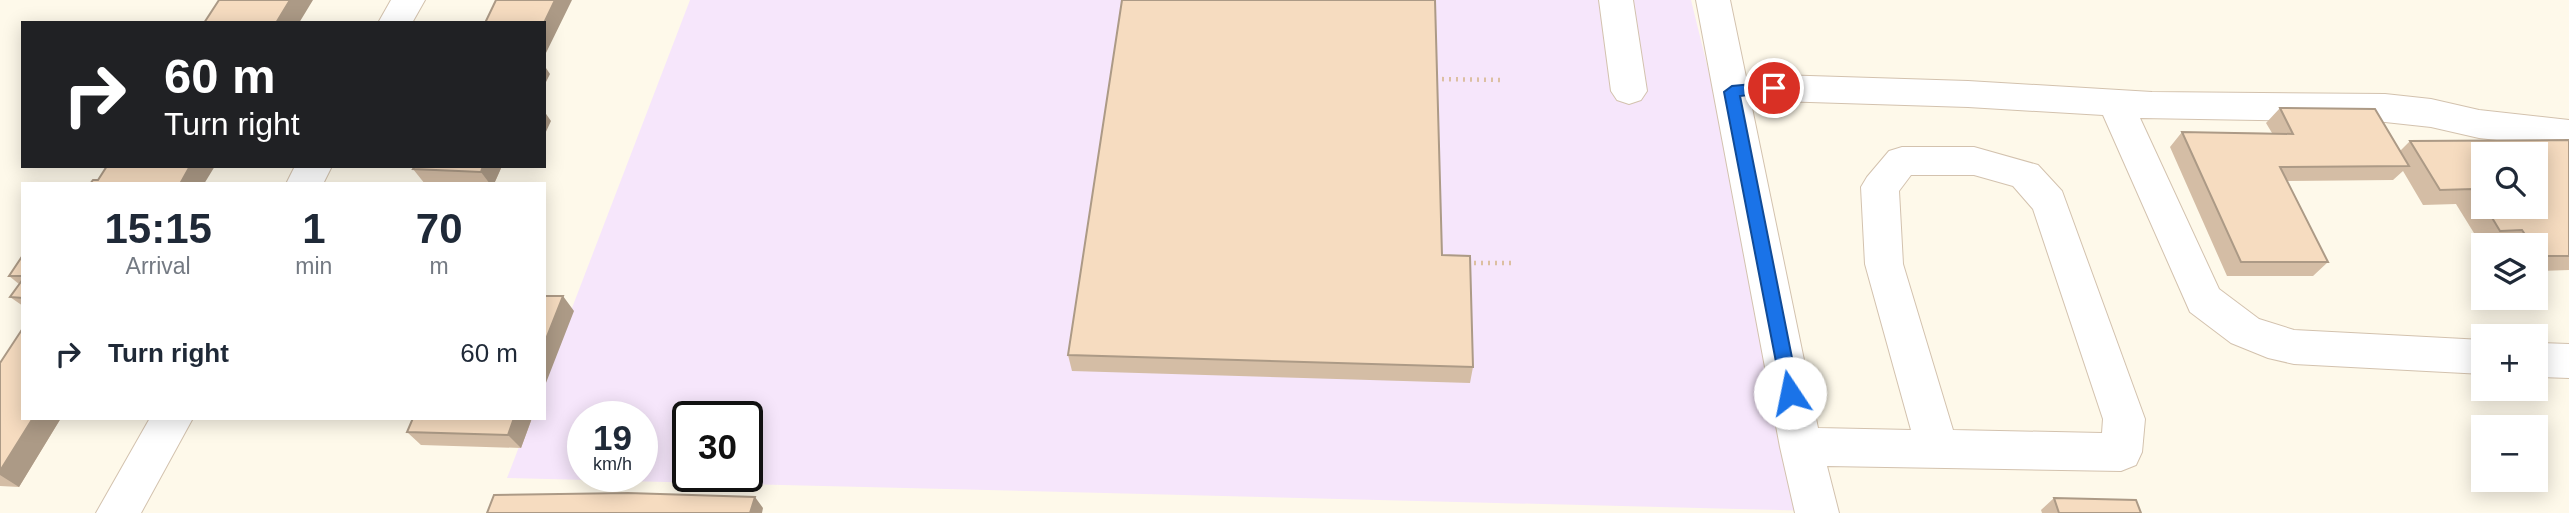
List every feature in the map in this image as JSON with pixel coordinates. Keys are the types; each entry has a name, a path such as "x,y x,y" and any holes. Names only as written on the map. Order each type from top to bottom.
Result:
{"street":[{"path":"396,21 408,0"},
{"path":"1616,0 1629,91"},
{"path":"1713,0 1801,447 1817,513"},
{"path":"1732,92 1774,88 1968,94 2115,103 2385,108 2431,113 2479,124 2569,134"},
{"path":"2115,103 2204,300 2222,318 2243,332 2266,342 2294,347 2471,356"},
{"path":"1801,447 2121,452 2124,419 2049,202 2025,174 1974,161 1902,161 1880,187 1884,264 1937,448"},
{"path":"2548,360 2569,361"},
{"path":"118,513 171,420"}],"path":[{"path":"1435,79 1503,80"},
{"path":"1465,263 1515,264"}],"shaded area":[{"path":"690,0 1691,0 1817,511 763,484 763,401 672,401 672,482 658,482 658,401 567,401 567,480 507,478 529,420 546,420 546,376"}],"building":[{"path":"219,0 290,0 277,21 205,21"},
{"path":"496,0 555,0 545,21 486,21"},
{"path":"1122,0 1435,0 1442,255 1470,256 1473,367 1068,355"},
{"path":"2280,108 2375,109 2409,166 2280,167 2328,262 2241,262 2182,132 2293,134"},
{"path":"2569,140 2569,256 2548,256 2548,233 2500,231 2493,219 2548,219 2548,142 2471,142 2471,189 2440,190 2410,141"},
{"path":"106,168 189,168 181,182 92,182 98,180"},
{"path":"414,168 482,168 481,172"},
{"path":"21,258 21,276 9,276"},
{"path":"21,282 21,298 10,297"},
{"path":"546,296 563,296 546,339"},
{"path":"21,331 21,420 32,420 0,471 0,363"},
{"path":"412,420 513,420 508,435 407,432"},
{"path":"628,493 755,497 750,513 487,513 494,495"},
{"path":"2054,498 2136,500 2141,513 2059,513"}],"route":[{"path":"1774,88 1732,92 1790,393"}]}
